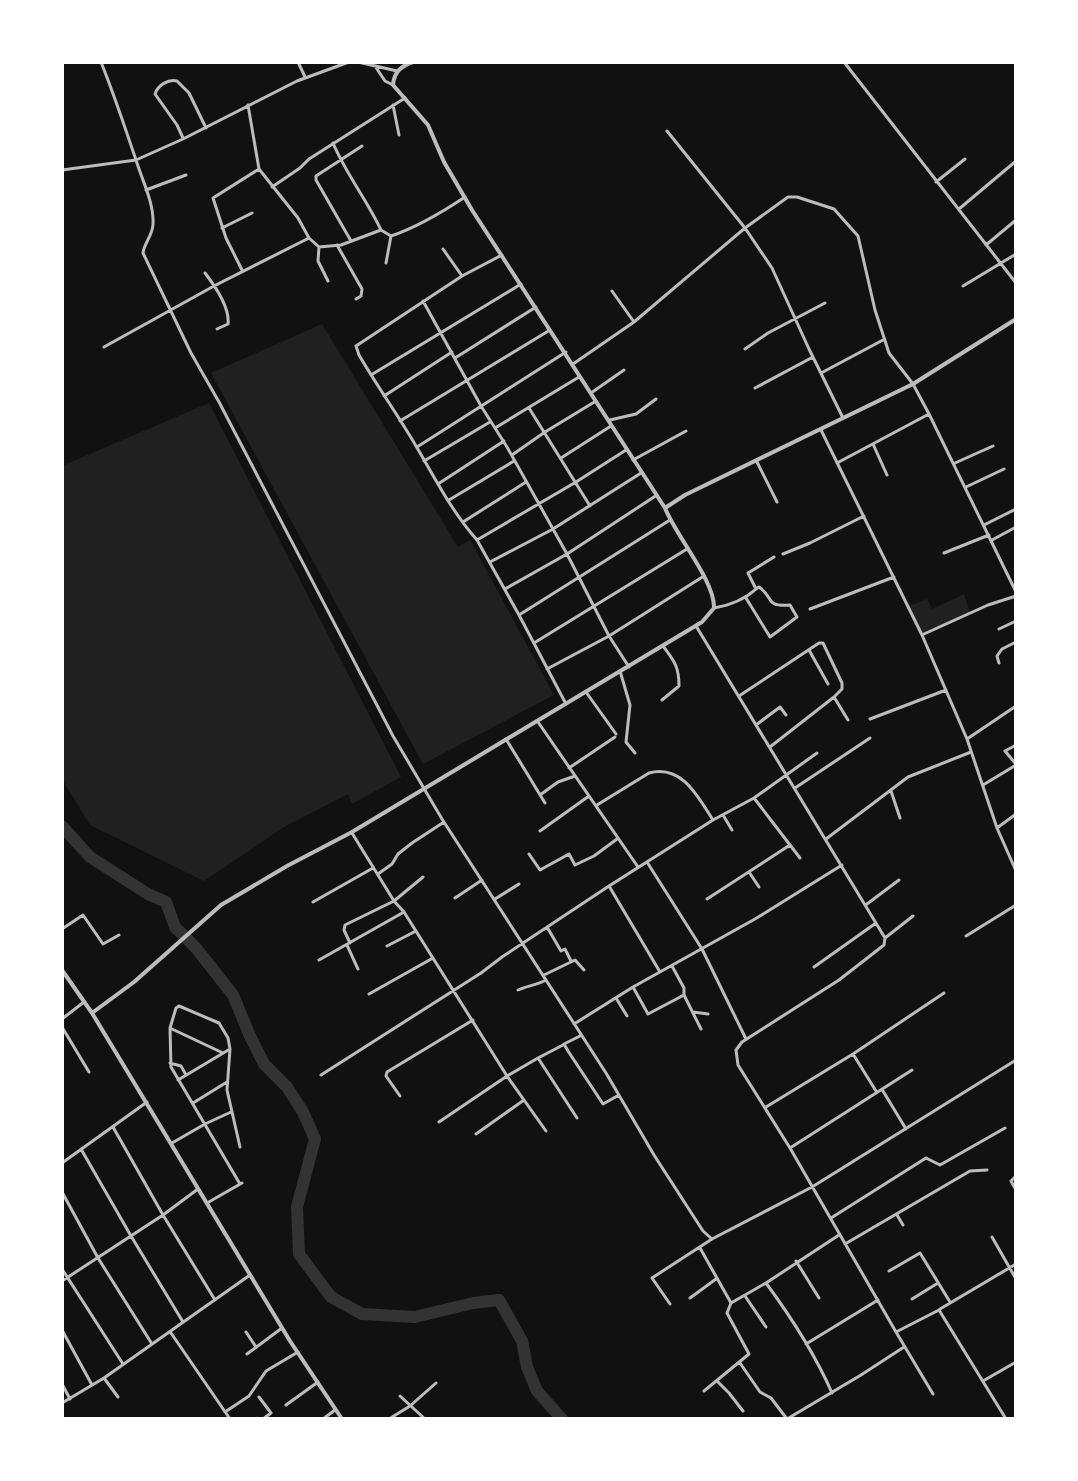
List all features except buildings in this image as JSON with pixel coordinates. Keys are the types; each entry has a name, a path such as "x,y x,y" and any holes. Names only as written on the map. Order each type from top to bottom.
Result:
{"street":[{"path":"101,62 146,190 153,225 142,251 191,353 423,789 703,1231 712,1239"},
{"path":"298,62 305,78"},
{"path":"65,170 136,160 305,78 349,62"},
{"path":"358,62 397,71"},
{"path":"393,85 397,71 413,62"},
{"path":"844,62 1016,283"},
{"path":"92,1013 134,982 221,905 352,832 629,667 696,626 714,608 704,576 665,508 465,197 444,162 428,125 393,85 385,81 375,66"},
{"path":"183,139 155,94 167,81 177,81 189,93 206,128"},
{"path":"272,187 333,143 405,98"},
{"path":"248,105 259,169 298,218 309,238 319,247 337,245 381,230"},
{"path":"393,105 399,135"},
{"path":"667,131 745,228 772,268 843,418"},
{"path":"333,143 381,230 391,236"},
{"path":"351,241 316,180 318,173 362,146"},
{"path":"936,182 965,159"},
{"path":"959,209 1016,161"},
{"path":"242,271 222,228 213,198 259,169"},
{"path":"146,190 186,175"},
{"path":"391,236 429,221 465,197"},
{"path":"573,364 634,322 745,228 788,197 834,209 861,244 883,340 896,364 913,384 955,463 1016,594 922,635"},
{"path":"222,228 252,213"},
{"path":"986,245 1016,220"},
{"path":"386,263 391,236"},
{"path":"104,347 309,238"},
{"path":"337,245 362,289 361,296 356,299"},
{"path":"319,247 318,261 328,281"},
{"path":"443,249 462,276"},
{"path":"502,254 462,276 356,346 438,484 477,540 566,704"},
{"path":"963,286 1016,254"},
{"path":"205,273 229,321 217,329"},
{"path":"371,375 521,284"},
{"path":"612,291 634,322"},
{"path":"423,301 629,667"},
{"path":"745,349 768,333 825,303"},
{"path":"455,358 536,307"},
{"path":"665,508 685,495 913,384 1016,319"},
{"path":"400,421 550,330"},
{"path":"821,373 883,340"},
{"path":"384,396 452,352"},
{"path":"417,447 566,352"},
{"path":"755,388 813,357"},
{"path":"591,393 624,370"},
{"path":"495,428 579,377"},
{"path":"561,458 609,424 636,414 656,399"},
{"path":"512,455 596,401"},
{"path":"529,408 590,506"},
{"path":"837,463 929,414"},
{"path":"424,461 491,421"},
{"path":"821,430 922,635 967,739 997,828 1016,871"},
{"path":"633,460 686,431"},
{"path":"438,484 504,441"},
{"path":"873,444 887,475"},
{"path":"955,463 993,446"},
{"path":"477,540 626,450"},
{"path":"448,500 514,461"},
{"path":"757,462 777,502"},
{"path":"966,487 1004,469"},
{"path":"489,562 553,529 641,473"},
{"path":"463,522 526,482"},
{"path":"505,589 567,554 657,495"},
{"path":"984,525 1016,509"},
{"path":"783,554 864,516"},
{"path":"519,615 670,520"},
{"path":"992,540 1016,527"},
{"path":"944,553 989,535"},
{"path":"534,643 687,549"},
{"path":"756,589 748,572 774,557"},
{"path":"547,669 609,636 704,576"},
{"path":"810,609 894,577"},
{"path":"714,608 746,598 759,587 774,605 790,605 797,617 770,637 746,598"},
{"path":"999,629 1016,621"},
{"path":"696,626 885,938 884,945 839,980 742,1042 736,1050 738,1065 766,1107 933,1394"},
{"path":"999,663 998,652 1016,642"},
{"path":"739,696 823,643 843,686 834,697 770,747"},
{"path":"662,700 679,686 679,671 663,646"},
{"path":"809,650 828,684"},
{"path":"620,671 630,705 626,742 635,753"},
{"path":"870,719 946,690"},
{"path":"569,768 616,736 586,692"},
{"path":"834,697 848,720"},
{"path":"967,739 1016,706"},
{"path":"756,725 780,707 786,715"},
{"path":"537,721 638,867"},
{"path":"795,788 870,738"},
{"path":"506,739 545,803"},
{"path":"983,785 1016,764 1005,751 1016,745"},
{"path":"826,839 916,773 971,752"},
{"path":"321,1075 481,973 638,867 754,798 817,753"},
{"path":"595,805 649,773 658,771 681,778 690,785 713,820"},
{"path":"540,795 558,782 575,776"},
{"path":"891,791 900,818"},
{"path":"540,831 589,796"},
{"path":"754,798 800,858"},
{"path":"997,828 1016,814"},
{"path":"723,815 732,830"},
{"path":"378,874 392,864 398,854 444,822"},
{"path":"352,832 507,1076 546,1131"},
{"path":"529,854 540,870 569,854 575,865 594,856 618,838"},
{"path":"707,899 790,845"},
{"path":"647,862 702,949 746,1039"},
{"path":"574,1024 842,865"},
{"path":"313,902 373,868"},
{"path":"749,872 759,887"},
{"path":"358,969 348,944 345,925 394,901 423,877"},
{"path":"455,898 482,880"},
{"path":"866,904 899,880"},
{"path":"495,899 519,884"},
{"path":"609,886 660,972"},
{"path":"966,936 1016,905"},
{"path":"319,960 404,912"},
{"path":"62,929 83,915 103,944 119,935"},
{"path":"885,938 913,916"},
{"path":"814,967 877,922"},
{"path":"547,927 561,951 565,949 571,961"},
{"path":"387,946 416,931"},
{"path":"369,994 433,958"},
{"path":"543,975 575,960 584,970"},
{"path":"672,966 701,1029"},
{"path":"62,970 147,1102 282,1328 342,1419"},
{"path":"518,990 546,980"},
{"path":"633,987 648,1014 684,995"},
{"path":"766,1107 944,993"},
{"path":"616,998 627,1016"},
{"path":"62,1019 84,1002"},
{"path":"207,1203 241,1184 170,1063 170,1028 179,1006 221,1025 228,1038 227,1090 240,1147"},
{"path":"693,1012 708,1014"},
{"path":"400,1096 386,1076 387,1072 473,1020"},
{"path":"62,1027 89,1072"},
{"path":"170,1028 223,1053"},
{"path":"439,1122 507,1076 581,1035"},
{"path":"564,1044 603,1104 619,1095"},
{"path":"178,1080 230,1049"},
{"path":"853,1054 906,1129"},
{"path":"538,1058 577,1118"},
{"path":"670,1304 652,1278 712,1239 812,1187 1016,1060"},
{"path":"170,1063 181,1066 186,1075"},
{"path":"790,1148 912,1070"},
{"path":"192,1103 227,1082"},
{"path":"476,1134 524,1100"},
{"path":"62,1163 147,1102"},
{"path":"172,1143 231,1112"},
{"path":"113,1127 215,1300"},
{"path":"831,1218 926,1158 940,1165 1005,1128"},
{"path":"81,1149 183,1322"},
{"path":"845,1244 970,1171 987,1170"},
{"path":"1016,1176 1011,1181 1016,1190"},
{"path":"62,1281 198,1189"},
{"path":"62,1192 98,1258 152,1344"},
{"path":"896,1213 903,1225"},
{"path":"704,1391 749,1354 727,1313 731,1303 839,1234"},
{"path":"992,1237 1016,1279"},
{"path":"700,1248 731,1303"},
{"path":"889,1271 919,1252 950,1302"},
{"path":"796,1261 819,1298"},
{"path":"896,1332 1016,1264"},
{"path":"62,1269 123,1364"},
{"path":"62,1403 104,1378 250,1275"},
{"path":"690,1298 716,1279"},
{"path":"766,1283 783,1305 832,1393"},
{"path":"912,1299 938,1283"},
{"path":"745,1296 766,1327"},
{"path":"806,1344 878,1300"},
{"path":"939,1310 1006,1419"},
{"path":"247,1354 282,1328"},
{"path":"62,1330 92,1385"},
{"path":"170,1332 230,1419"},
{"path":"246,1332 256,1347"},
{"path":"740,1363 760,1392 771,1398 787,1419 904,1347"},
{"path":"225,1412 249,1396 266,1371 298,1352"},
{"path":"983,1381 1016,1362"},
{"path":"104,1378 118,1397"},
{"path":"717,1381 743,1411"},
{"path":"286,1405 318,1382"},
{"path":"389,1419 410,1406 436,1383"},
{"path":"62,1384 70,1399"},
{"path":"400,1396 425,1419"},
{"path":"259,1397 271,1413 263,1419"},
{"path":"323,1419 335,1410"}],"shaded area":[{"path":"322,324 458,547 470,540 554,695 423,764 211,373"},
{"path":"209,403 401,777 352,804 348,794 284,827 204,881 90,825 62,779 62,467"},
{"path":"964,594 970,613 922,635 909,606 927,599 932,609"}],"waterway":[{"path":"62,826 90,857 166,902 175,927 233,995 264,1064 287,1087 303,1112 315,1139 297,1207 299,1254 331,1297 362,1314 415,1317 499,1300 522,1341 527,1367 537,1391 562,1419"}]}
